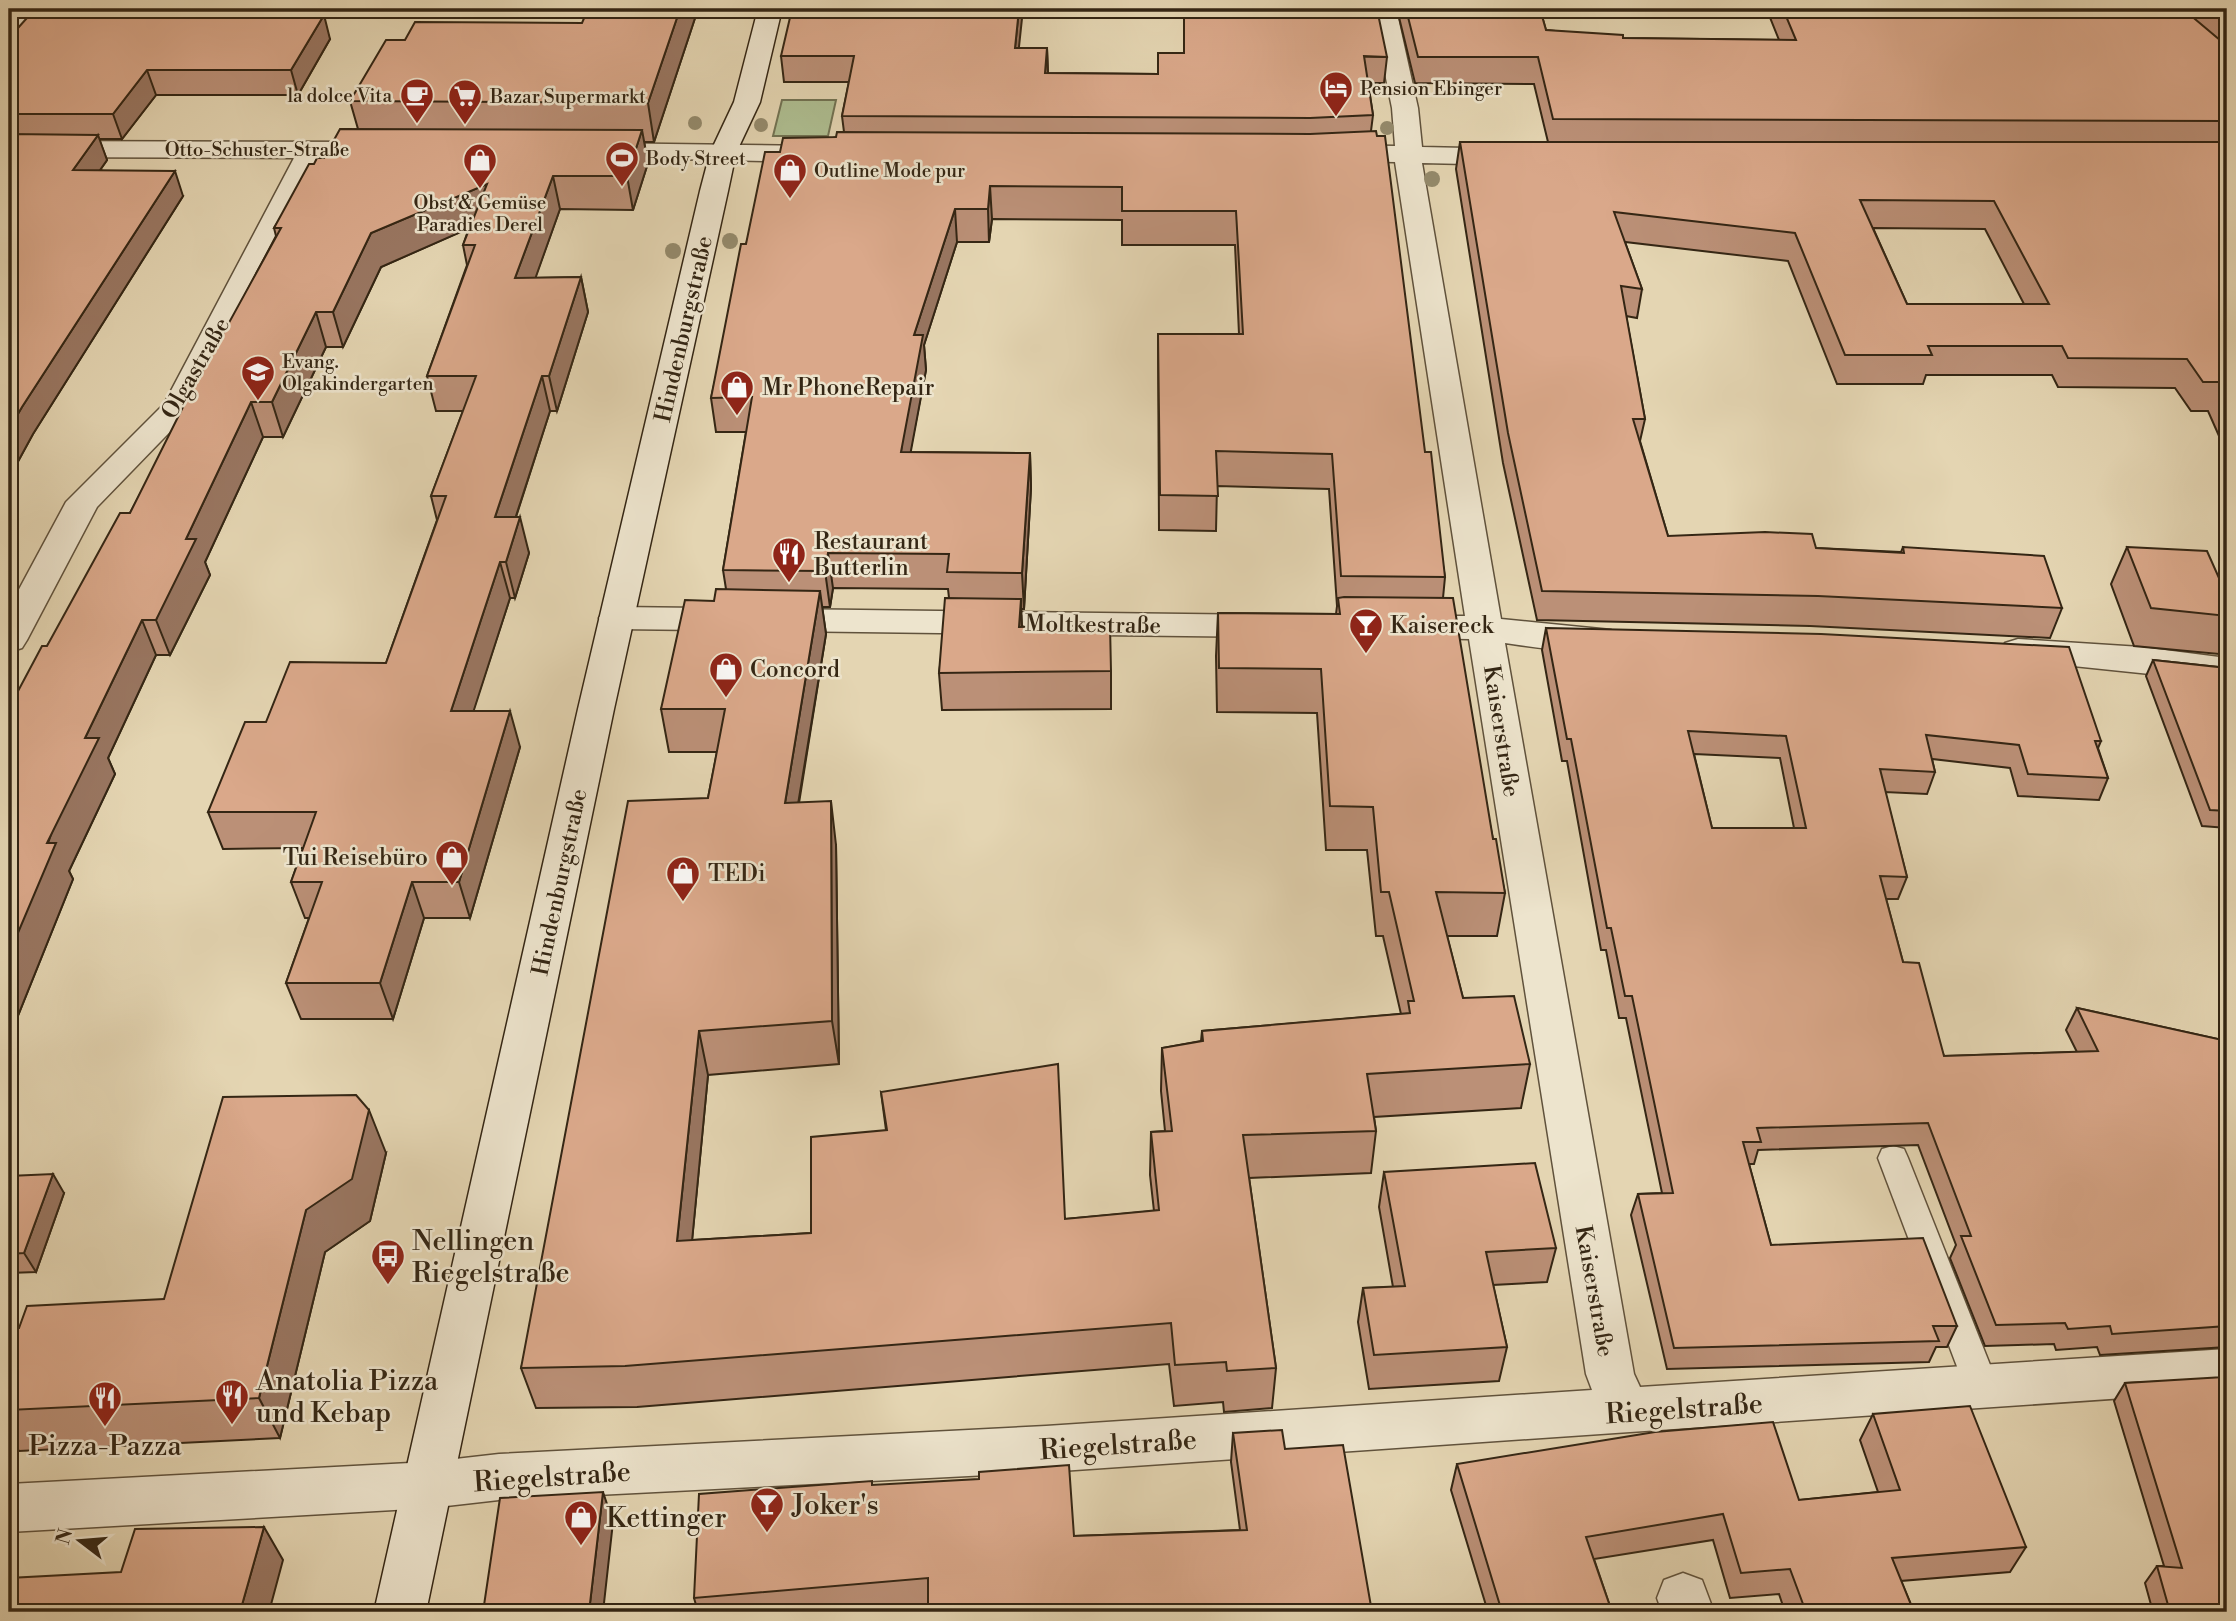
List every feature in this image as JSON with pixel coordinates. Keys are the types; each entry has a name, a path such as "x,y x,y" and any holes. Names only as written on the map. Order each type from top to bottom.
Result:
{"street":[{"path":"9,34 29,9"},
{"name":"Hindenburgstraße","path":"400,1612 617,618 723,153 725,100 749,9"},
{"name":"Hindenburgstraße","path":"723,153 747,102 770,9"},
{"name":"Kaiserstraße","path":"1384,9 1408,127 1411,148 1407,155 1605,1347 1610,1374 1625,1411"},
{"name":"Otto-Schuster-Straße","path":"9,149 406,150"},
{"name":"Olgastraße","path":"9,640 83,502 177,408 312,149"},
{"path":"567,151 842,154"},
{"path":"1308,156 1341,152 1534,157"},
{"name":"Moltkestraße","path":"617,618 1303,626"},
{"path":"1373,627 1484,628 1543,637 1624,638"},
{"path":"1985,649 2141,659 2227,670"},
{"name":"Riegelstraße","path":"9,1508 429,1485 499,1477 1046,1449 2227,1370"}],"lane":[{"path":"1893,1158 1981,1385"}],"green space":[{"path":"782,100 836,100 828,136 773,136"}],"building":[{"path":"35,9 294,9 290,15 324,15 291,70 147,70 113,114 9,114 9,38"},
{"path":"588,9 680,9 648,103 350,101 386,40 405,40 415,22 582,23"},
{"path":"792,9 1019,9 1015,48 1047,48 1045,73 1158,74 1158,53 1184,53 1184,9 1377,9 1387,57 1364,56 1373,115 1310,118 842,116 854,56 781,56"},
{"path":"1406,9 1540,9 1546,30 1623,35 1623,38 1796,40 1783,9 2183,9 2227,46 2227,121 1553,119 1538,57 1418,57"},
{"path":"340,129 642,130 627,176 553,176 515,278 581,277 549,376 542,376 495,517 520,517 506,562 500,562 451,711 510,711 459,882 412,882 380,983 286,983 322,882 291,882 316,812 208,812 245,722 266,722 290,662 386,663 446,496 431,496 476,376 427,376 475,245 463,245 487,184 371,233 333,312 316,312 272,402 251,402 186,539 196,539 156,620 142,620 85,738 99,738 47,843 56,843 9,954 9,708 42,646 47,646 120,513 130,513 186,401 281,228 274,228 309,164 314,164 317,158 324,158"},
{"path":"1376,131 1377,136 1385,136 1425,452 1431,452 1445,577 1341,576 1332,454 1216,451 1218,496 1160,495 1158,334 1243,334 1236,211 1122,211 1122,187 990,186 988,209 955,209 914,335 923,335 901,452 1030,453 1022,573 947,572 949,554 828,553 825,571 723,570 752,397 711,398 741,244 746,244 765,152 780,152 783,138 836,137 837,132 1310,134"},
{"path":"9,134 98,135 73,170 175,171 9,429 9,314 13,308 9,308"},
{"path":"1460,142 2227,142 2227,397 2221,382 2203,382 2187,359 2068,358 2062,346 1928,346 1932,355 1845,355 1795,233 1614,212 1642,289 1621,286 1645,419 1633,419 1668,536 1765,532 1812,534 1816,548 1904,553 1903,547 2044,556 2062,608 1818,596 1542,591 1508,433","holes":["1860,200 1994,201 2049,304 1907,304"]},
{"path":"2127,547 2207,551 2227,596 2227,616 2151,608"},
{"path":"716,589 820,591 785,803 831,801 832,1021 699,1031 677,1241 811,1233 811,1137 887,1130 881,1092 1058,1064 1065,1219 1159,1210 1151,1132 1172,1131 1162,1048 1203,1041 1202,1031 1410,1013 1408,1001 1414,1001 1389,892 1381,892 1373,807 1330,806 1321,669 1219,668 1218,613 1340,614 1338,598 1344,597 1453,598 1493,839 1496,839 1505,893 1436,892 1463,998 1514,996 1530,1064 1367,1074 1376,1131 1243,1135 1276,1368 1227,1371 1226,1362 1175,1365 1171,1323 625,1366 521,1368 628,801 708,798 725,709 661,709 685,600 714,601"},
{"path":"945,598 1021,599 1019,627 1110,625 1111,671 939,673"},
{"path":"1546,628 1821,634 2069,647 2101,741 2095,741 2108,778 2028,774 2019,745 1926,735 1935,772 1880,769 1907,877 1880,876 1903,962 1919,963 1944,1056 2098,1051 2077,1008 2227,1041 2227,1326 2112,1334 2110,1326 2068,1329 2065,1323 1996,1325 1961,1236 1971,1236 1928,1123 1757,1128 1761,1142 1743,1142 1771,1245 1923,1238 1957,1326 1933,1326 1939,1341 1674,1348 1638,1194 1673,1193 1632,996 1625,996 1611,928 1607,928 1571,739 1567,739","holes":["1688,731 1786,736 1806,828 1712,828"]},
{"path":"2153,660 2227,668 2227,811 2210,810"},
{"path":"356,1095 369,1110 352,1179 306,1210 259,1398 9,1410 9,1328 19,1328 27,1306 164,1299 223,1097"},
{"path":"1535,1163 1556,1248 1486,1252 1507,1347 1374,1355 1363,1288 1405,1286 1384,1172"},
{"path":"53,1174 24,1253 9,1254 9,1176"},
{"path":"2221,1377 2227,1397 2227,1612 2170,1612 2157,1566 2182,1568 2125,1383"},
{"path":"1970,1406 2026,1547 1892,1558 1914,1612 1806,1612 1790,1569 1741,1573 1723,1514 1586,1537 1612,1612 1502,1612 1457,1464 1655,1432 1773,1422 1799,1500 1900,1490 1873,1414"},
{"path":"1282,1430 1285,1449 1343,1445 1372,1612 928,1612 928,1578 694,1598 699,1494 872,1481 872,1485 979,1479 979,1472 1069,1465 1074,1536 1247,1530 1233,1433"},
{"path":"603,1492 589,1612 483,1612 500,1498"},
{"path":"264,1527 240,1612 9,1612 9,1578 121,1572 135,1529"}],"place":[{"name":"Pension Ebinger","path":"1336,118"},
{"name":"la dolce Vita","path":"417,125"},
{"name":"Bazar Supermarkt","path":"465,126"},
{"name":"Body Street","path":"622,188"},
{"name":"Obst & Gemüse Paradies Derel","path":"480,190"},
{"name":"Outline Mode pur","path":"790,200"},
{"name":"Evang. Olgakindergarten","path":"258,402"},
{"name":"Mr PhoneRepair","path":"737,417"},
{"name":"Restaurant Butterlin","path":"789,584"},
{"name":"Kaisereck","path":"1366,655"},
{"name":"Concord","path":"726,699"},
{"name":"Tui Reisebüro","path":"452,887"},
{"name":"TEDi","path":"683,903"},
{"name":"Nellingen Riegelstraße","path":"388,1286"},
{"name":"Anatolia Pizza und Kebap","path":"232,1426"},
{"name":"Pizza-Pazza","path":"105,1428"},
{"name":"Joker's","path":"767,1534"},
{"name":"Kettinger","path":"581,1547"}]}
